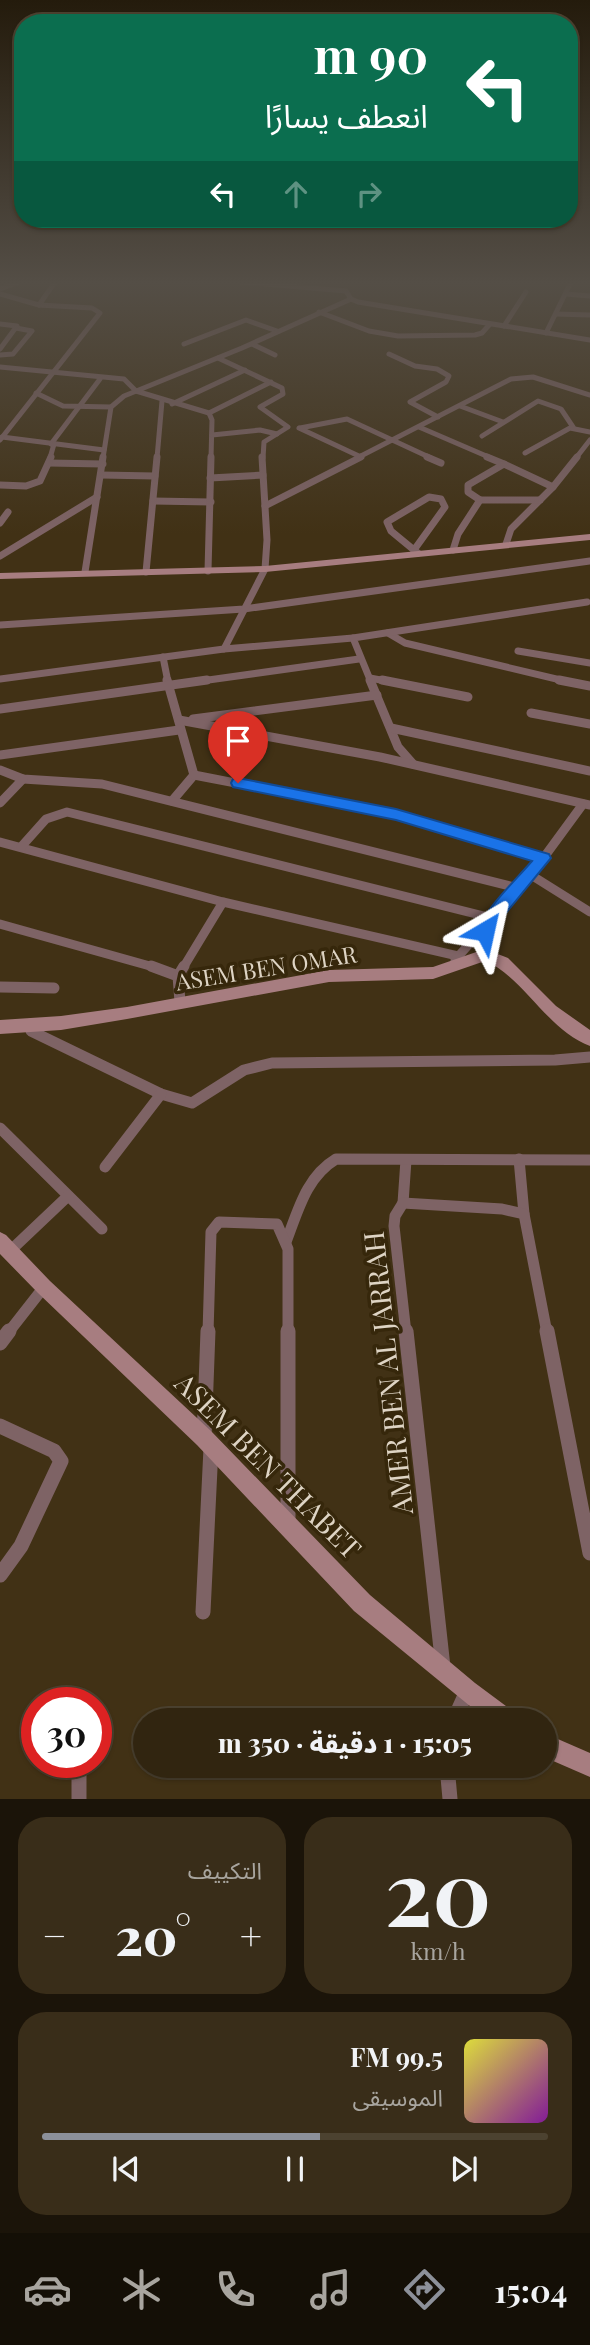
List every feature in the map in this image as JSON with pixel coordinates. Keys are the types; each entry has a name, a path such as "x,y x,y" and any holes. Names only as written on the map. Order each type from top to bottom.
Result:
{"street":[{"path":"1,438 56,366"},
{"path":"85,572 111,407 118,399 198,366"},
{"path":"236,366 271,382 284,392 260,408 288,427 300,428 347,419 441,463"},
{"path":"415,366 437,369 449,376 446,382 410,402 438,417"},
{"path":"0,367 126,380 136,391 209,413 271,382"},
{"path":"172,404 245,370"},
{"path":"265,506 506,380 522,377 540,379 590,395"},
{"path":"0,485 24,486 39,483 47,475 52,444 100,379"},
{"path":"36,393 59,405 111,407"},
{"path":"146,572 162,401"},
{"path":"482,436 532,404 543,401 561,409 573,427 590,432"},
{"path":"460,405 503,422"},
{"path":"208,571 212,435 209,413"},
{"path":"224,649 265,569 262,447 288,427"},
{"path":"419,427 553,487"},
{"path":"525,453 573,427"},
{"path":"300,428 361,457"},
{"path":"212,435 260,430 277,434"},
{"path":"1,438 104,450"},
{"path":"506,544 511,530 553,487 590,440"},
{"path":"49,463 103,464"},
{"path":"504,464 468,485 468,492 480,500 540,500"},
{"path":"102,475 155,475"},
{"path":"210,478 264,475"},
{"path":"429,497 441,499 445,507 416,551 391,531 387,522 429,497"},
{"path":"0,556 97,498"},
{"path":"453,550 457,534 480,500"},
{"path":"153,501 211,502"},
{"path":"0,523 8,512"},
{"path":"0,576 265,569 416,551 590,537"},
{"path":"0,625 244,609 590,561"},
{"path":"0,679 224,649 352,638 587,601"},
{"path":"387,633 405,643 537,676 590,686"},
{"path":"352,638 398,747 413,764"},
{"path":"518,651 590,663"},
{"path":"163,657 173,709 194,775"},
{"path":"0,709 359,659"},
{"path":"370,678 468,697"},
{"path":"0,755 377,695"},
{"path":"531,713 590,724"},
{"path":"179,725 234,728 413,764 587,805 531,875 447,970"},
{"path":"391,728 590,771"},
{"path":"0,769 23,779 91,783 172,801 519,888"},
{"path":"172,801 194,775"},
{"path":"194,775 396,814 544,858"},
{"path":"0,803 23,779"},
{"path":"20,847 45,818 51,814 67,813 492,918"},
{"path":"0,842 223,902 458,956"},
{"path":"531,875 590,912"},
{"path":"180,1002 178,975 223,902"},
{"path":"0,924 141,962 178,975"},
{"path":"484,928 492,955 503,962 551,1011 590,1038"},
{"name":"ASEM BEN OMAR","path":"31,1028 329,976 420,974 447,970 481,955 492,955"},
{"path":"0,987 54,988"},
{"path":"0,1027 31,1028 162,1094 191,1103 244,1070 272,1063 555,1060 590,1057"},
{"path":"0,1034 31,1028"},
{"path":"105,1167 162,1094"},
{"path":"0,1128 102,1229"},
{"path":"288,1525 286,1241 308,1187 329,1162 336,1159 590,1160"},
{"path":"519,1159 524,1214 590,1553"},
{"path":"403,1203 406,1160"},
{"path":"5,1246 68,1196"},
{"name":"AMER BEN AL JARRAH","path":"444,1671 395,1238 395,1216 403,1203 502,1209 524,1214"},
{"path":"203,1612 211,1232 219,1222 268,1222 277,1224 286,1241"},
{"name":"ASEM BEN THABET","path":"5,1246 44,1287 208,1442 362,1603 490,1708"},
{"path":"0,1343 44,1287"},
{"path":"0,1426 54,1451 61,1461 21,1546 0,1575"},
{"path":"459,1708 467,1691"},
{"path":"557,1751 590,1765"},
{"path":"79,1778 79,1799"},
{"path":"448,1778 450,1799"}],"route":[{"path":"238,783 396,814 544,858 495,914 484,928 485,931"}]}
